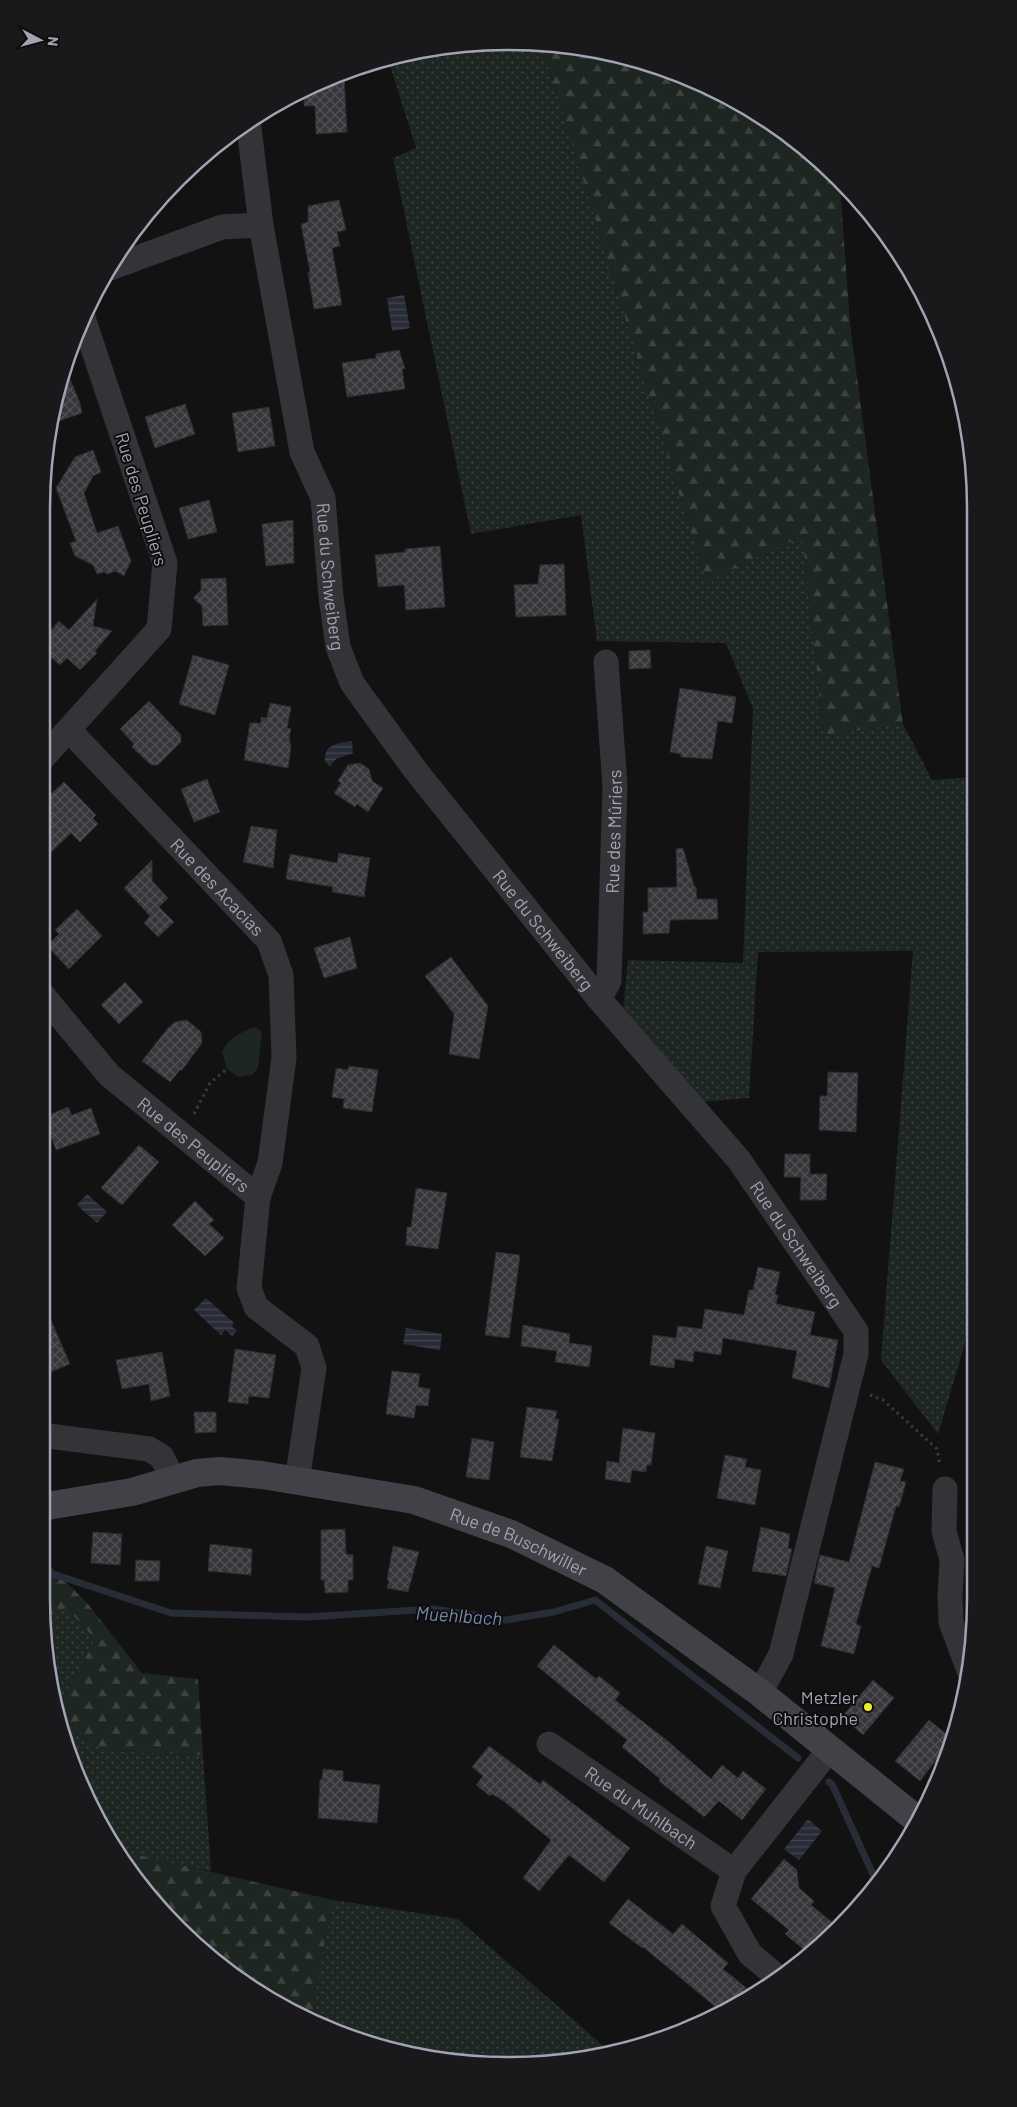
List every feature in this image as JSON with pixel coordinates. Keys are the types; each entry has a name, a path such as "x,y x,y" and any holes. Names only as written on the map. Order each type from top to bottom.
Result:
{"street":[{"name":"Rue du Schweiberg","path":"249,130 261,225 302,452 323,498 338,647 352,683 416,771 599,999 739,1160 856,1332 856,1354 781,1654 760,1692"},
{"path":"120,264 222,227 261,225"},
{"name":"Rue des Peupliers","path":"50,750 159,629 166,563 87,329"},
{"name":"Rue des Mûriers","path":"599,999 609,981 615,786 606,662"},
{"name":"Rue des Acacias","path":"69,730 269,942 281,975 284,1058 270,1163 258,1197"},
{"name":"Rue des Peupliers","path":"50,1004 109,1076 258,1197 249,1288 256,1307 307,1346 314,1368 297,1481"},
{"path":"50,1436 149,1449 162,1457 173,1480"},
{"name":"Rue de Buschwiller","path":"50,1505 132,1492 197,1473 220,1470 414,1500 511,1534 606,1580 760,1692 912,1816"},
{"path":"945,1489 944,1531 952,1560 951,1622 963,1655"},
{"name":"Rue du Muhlbach","path":"549,1744 734,1871"},
{"path":"773,1973 750,1954 723,1906 734,1871 830,1749"}],"path":[{"path":"183,1136 210,1083 227,1069"},
{"path":"848,1388 883,1400 937,1449 945,1489"}],"green space":[{"path":"479,51 544,52 706,581 802,535 824,735 903,724 932,780 967,777 967,1337 938,1434 881,1360 913,951 758,952 749,1098 699,1102 622,1019 628,960 743,963 753,709 726,643 597,641 581,515 471,534 393,158 416,148 390,66 419,59"},
{"path":"544,52 598,59 627,66 656,74 711,97 738,111 788,145 841,192 850,324 903,724 824,735 802,536 706,582"},
{"path":"255,1027 262,1032 258,1068 252,1075 238,1077 227,1069 222,1052 235,1036"},
{"path":"50,1566 88,1604 142,1673 198,1679 203,1755 108,1751 70,1732 62,1702 95,1639 68,1610 50,1610"},
{"path":"50,1610 68,1610 95,1639 62,1702 54,1658"},
{"path":"70,1732 108,1751 203,1755 211,1871 128,1855 97,1801 74,1746"},
{"path":"127,1852 333,1900 312,2006 322,2017 279,1996 229,1962 206,1943 164,1901"},
{"path":"333,1900 458,1919 604,2047 538,2056 508,2057 449,2053 419,2048 361,2033 322,2017 312,2006"}],"shaded area":[{"path":"404,295 410,328 392,331 387,298"},
{"path":"352,741 353,753 336,759 330,766 325,762 326,752 329,748 336,744"},
{"path":"87,1194 107,1212 97,1223 77,1205"},
{"path":"206,1298 234,1323 232,1326 237,1331 232,1336 225,1330 221,1335 194,1310"},
{"path":"406,1328 442,1334 440,1350 403,1344"},
{"path":"808,1819 822,1831 799,1860 784,1849"}],"building":[{"path":"344,81 347,132 316,134 315,106 304,106 304,98"},
{"path":"339,200 346,230 337,232 340,246 332,248 342,305 314,309 308,272 310,272 301,224 308,222 308,206"},
{"path":"399,350 405,369 402,369 405,389 347,397 342,363 376,358 376,354"},
{"path":"69,378 80,403 82,413 59,421"},
{"path":"185,404 195,434 155,448 145,417"},
{"path":"269,407 275,446 238,452 232,413"},
{"path":"93,450 101,472 93,476 84,493 97,533 118,526 131,561 124,576 115,571 108,574 104,572 97,574 93,565 75,556 70,543 76,541 56,488 75,457"},
{"path":"209,500 217,532 188,539 179,508"},
{"path":"293,520 294,563 266,566 262,524"},
{"path":"440,546 445,607 406,610 404,585 378,587 375,555 405,552 405,549"},
{"path":"564,564 566,615 516,617 514,585 538,584 540,565"},
{"path":"226,578 228,625 203,626 202,606 193,598 201,590 201,579"},
{"path":"97,599 93,626 112,631 95,651 97,653 80,670 67,658 60,665 50,657 50,632 59,621 69,630"},
{"path":"650,650 651,668 629,669 629,651"},
{"path":"193,655 229,665 215,715 179,704"},
{"path":"680,688 736,697 732,723 718,721 712,759 681,757 681,754 670,752"},
{"path":"149,701 181,735 181,742 158,765 151,765 132,747 134,744 120,729"},
{"path":"270,703 291,707 287,728 291,729 288,768 244,760 250,723 261,723 261,717 267,718"},
{"path":"360,763 369,769 372,781 383,788 368,812 357,804 355,807 334,793 341,783 338,781 348,765"},
{"path":"207,779 220,812 194,822 181,789"},
{"path":"64,782 96,815 93,818 98,824 80,842 71,833 50,853 50,795"},
{"path":"251,826 277,830 273,868 243,862"},
{"path":"683,848 694,886 696,887 697,899 717,899 718,919 670,920 669,933 643,934 643,912 648,912 648,888 677,887 676,849"},
{"path":"339,853 370,858 364,897 332,892 333,887 286,879 290,854 337,863"},
{"path":"152,860 152,881 168,898 159,907 174,922 158,937 144,923 150,916 124,888"},
{"path":"77,909 102,936 69,969 50,949 50,943 59,934 55,930"},
{"path":"350,937 357,968 324,978 314,948"},
{"path":"451,957 488,1006 479,1059 449,1054 454,1014 425,976"},
{"path":"125,982 143,1002 119,1024 101,1005"},
{"path":"187,1020 201,1032 202,1043 182,1070 170,1082 142,1061 168,1028 175,1022"},
{"path":"349,1066 378,1070 372,1112 343,1108 344,1099 332,1097 336,1068 348,1070"},
{"path":"828,1072 858,1073 856,1132 819,1130 820,1096 827,1096"},
{"path":"68,1107 72,1115 91,1108 100,1134 56,1150 50,1134 50,1114"},
{"path":"139,1145 159,1162 122,1205 101,1188"},
{"path":"785,1154 810,1154 810,1174 827,1174 826,1200 800,1200 801,1177 784,1177"},
{"path":"416,1188 447,1193 438,1249 406,1245 407,1227 411,1227"},
{"path":"195,1201 214,1220 209,1224 224,1238 205,1256 172,1225"},
{"path":"496,1252 520,1255 509,1338 485,1335"},
{"path":"758,1267 780,1272 775,1295 778,1295 776,1304 815,1312 810,1335 838,1340 829,1388 792,1378 797,1351 723,1338 721,1355 694,1351 693,1362 675,1359 674,1368 650,1365 653,1335 676,1338 678,1326 702,1329 705,1309 744,1315 749,1290 753,1290"},
{"path":"50,1318 70,1364 50,1372"},
{"path":"523,1325 570,1334 569,1343 592,1346 589,1367 555,1362 557,1351 521,1346"},
{"path":"235,1349 276,1355 269,1398 249,1396 248,1404 228,1402"},
{"path":"162,1352 170,1396 151,1401 149,1384 122,1389 116,1360"},
{"path":"392,1371 420,1374 418,1387 430,1389 428,1406 416,1405 414,1418 386,1414"},
{"path":"527,1407 557,1411 555,1419 559,1419 552,1461 520,1457"},
{"path":"194,1412 216,1412 216,1432 195,1433"},
{"path":"623,1428 655,1433 651,1465 647,1465 646,1472 632,1470 630,1483 605,1479 607,1461 619,1463"},
{"path":"472,1438 494,1442 489,1480 466,1477"},
{"path":"725,1455 747,1459 745,1467 761,1470 755,1505 717,1498"},
{"path":"875,1462 904,1469 900,1481 906,1482 899,1507 896,1506 879,1568 872,1566 856,1624 861,1626 854,1654 821,1646 835,1588 814,1583 820,1555 849,1562"},
{"path":"761,1527 790,1534 788,1548 792,1549 786,1576 752,1571"},
{"path":"345,1529 346,1554 353,1555 353,1580 348,1580 348,1592 325,1593 324,1580 321,1580 321,1530"},
{"path":"93,1532 122,1534 120,1565 91,1563"},
{"path":"210,1544 252,1549 251,1575 208,1571"},
{"path":"393,1546 419,1552 408,1592 387,1588"},
{"path":"706,1546 728,1551 720,1588 698,1584"},
{"path":"136,1560 160,1561 159,1581 135,1581"},
{"path":"554,1645 596,1679 599,1676 620,1693 615,1700 669,1742 711,1779 722,1765 738,1778 743,1771 766,1789 742,1820 719,1801 704,1817 659,1781 660,1779 622,1747 627,1740 537,1666"},
{"name":"Metzler Christophe","path":"873,1680 894,1698 863,1735 842,1717"},
{"path":"929,1720 946,1734 939,1756 920,1781 895,1761"},
{"path":"489,1746 540,1784 543,1780 630,1848 604,1882 569,1855 539,1891 523,1878 551,1840 505,1802 492,1794 490,1796 476,1785 483,1776 472,1767"},
{"path":"323,1769 343,1771 343,1781 380,1785 377,1823 318,1818 320,1780 322,1779"},
{"path":"784,1859 797,1870 799,1888 814,1901 811,1905 833,1923 803,1949 785,1934 789,1930 751,1899"},
{"path":"628,1899 673,1934 682,1924 728,1963 723,1969 748,1989 716,2007 643,1947 609,1923"}],"waterway":[{"name":"Muehlbach","path":"50,1573 171,1613 308,1617 433,1609 506,1620 554,1612 595,1600 798,1758"},
{"path":"829,1782 832,1784 874,1876"}],"place":[{"name":"Metzler Christophe","path":"868,1707"}]}
